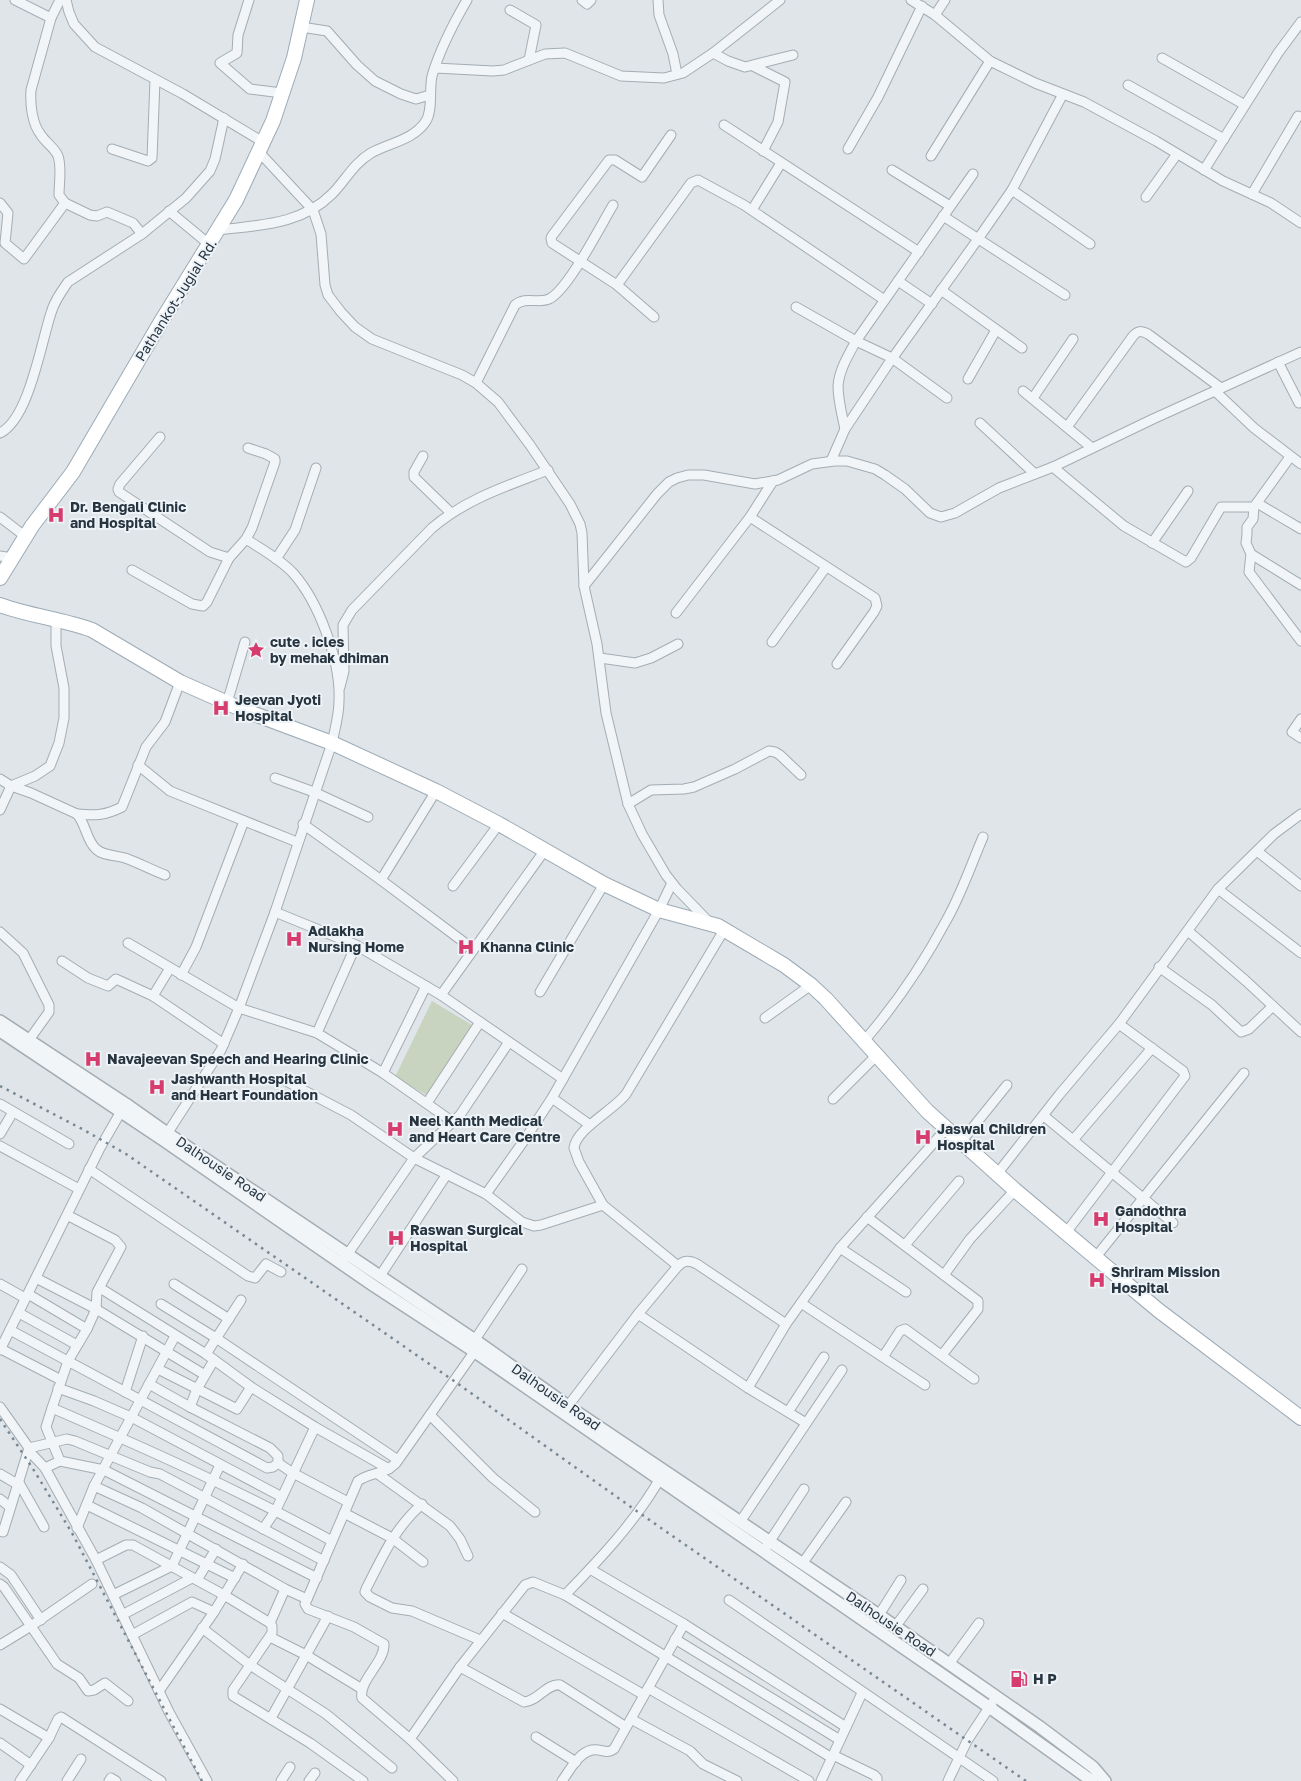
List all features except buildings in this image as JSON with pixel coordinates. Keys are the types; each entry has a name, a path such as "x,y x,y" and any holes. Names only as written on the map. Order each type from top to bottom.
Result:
{"main road":[{"name":"Pathankot-Jugial Rd.","path":"0,578 6,557 26,537 72,472 236,200 273,121 294,58 307,0"},
{"path":"0,605 20,612 56,619 92,630 180,682 227,703 332,743 436,791 500,824 604,884 659,910 710,923 784,964 811,985 843,1016 927,1111 1065,1234 1158,1310 1301,1418"}],"street":[{"path":"15,0 51,18"},
{"path":"60,0 51,18 31,90 32,109 39,133 54,150 59,159 59,195 65,203 90,214 96,216 106,212 133,224 142,234"},
{"path":"66,0 74,24 90,42 104,53 224,118 261,147 313,210 321,234 325,285 328,295 355,327 372,338 476,383 498,402 548,470 570,504 580,524 584,586 600,658 606,713 628,804 642,834 666,875 710,923"},
{"path":"250,0 238,35 237,53 220,63 250,89 282,93"},
{"path":"219,230 284,222 313,210 333,194 359,162 416,132 428,118 432,77 446,38 467,0"},
{"path":"582,0 587,4 591,0"},
{"path":"658,0 659,15 673,54 677,74"},
{"path":"435,68 493,71 509,68 545,54 565,53 621,76 656,78 683,73 780,0"},
{"path":"911,0 935,15 990,61 1035,83 1084,102 1223,181 1271,203 1301,223"},
{"path":"935,15 945,0"},
{"path":"848,149 878,97 922,6"},
{"path":"510,10 536,25 529,60"},
{"path":"1204,170 1278,53 1301,22"},
{"path":"301,27 327,31 357,65 375,80 401,94 416,99 430,95"},
{"path":"713,52 739,65 753,66 793,55"},
{"path":"1162,58 1245,105"},
{"path":"931,156 990,61"},
{"path":"753,66 784,82 778,122 763,151"},
{"path":"112,149 148,161 152,158 155,80"},
{"path":"1128,85 1224,139"},
{"path":"831,461 845,430 892,358 1012,190 1063,94"},
{"path":"1252,194 1298,116"},
{"path":"0,433 8,428 20,410 51,313 63,288 68,282 142,234 186,198 210,171 215,159 224,118"},
{"path":"724,125 919,252"},
{"path":"654,317 617,285 552,243 551,240 552,236 609,160 615,160 642,176 646,173 671,134"},
{"path":"1146,197 1177,154"},
{"path":"752,210 781,163"},
{"path":"892,170 950,206"},
{"path":"845,430 838,385 844,366 856,341 973,174"},
{"path":"617,285 691,183 698,180 705,182 752,210 884,300"},
{"path":"1012,190 1090,244"},
{"path":"0,203 8,213 5,243 24,259 65,203"},
{"path":"476,383 515,305 522,300 550,298 558,292 580,261 613,205"},
{"path":"169,210 210,245"},
{"path":"944,216 1065,295"},
{"path":"898,281 932,304"},
{"path":"941,290 1022,348"},
{"path":"796,307 856,341 892,358 947,398"},
{"path":"968,380 996,330"},
{"path":"1067,427 1133,336 1138,332 1148,334 1218,390 1254,428 1301,464"},
{"path":"1033,398 1074,339"},
{"path":"584,586 657,494 669,482 677,478 688,475 704,475 755,484 773,481 812,464 847,461 875,469 905,489 930,513 941,517 956,513 999,488 1053,467 1301,352"},
{"path":"1278,362 1299,403"},
{"path":"1024,390 1092,448"},
{"path":"980,423 1035,474"},
{"path":"160,438 120,484 119,492 210,552 229,558"},
{"path":"132,570 192,604 203,606 207,602 229,558 246,539 252,528 275,462 272,456 248,448"},
{"path":"423,456 414,472 414,477 451,513"},
{"path":"1290,457 1256,505 1253,519 1248,527 1246,543 1251,554 1249,572 1301,641"},
{"path":"1053,467 1124,526 1184,561 1188,561 1191,558 1221,506 1256,505 1301,529"},
{"path":"276,559 295,530 316,468"},
{"path":"339,689 344,671 343,625 352,610 432,528 451,513 485,494 548,470"},
{"path":"676,613 750,517 773,481"},
{"path":"1152,542 1188,491"},
{"path":"750,517 872,595 877,601 874,612 837,664"},
{"path":"0,518 26,537"},
{"path":"165,1137 224,1044 239,1008 275,912 303,824 332,743 338,716 339,689 331,644 324,625 300,582 287,567 246,539"},
{"path":"1251,554 1301,584"},
{"path":"772,642 826,567"},
{"path":"0,810 10,786 35,776 50,766 59,743 64,718 64,688 56,646 56,619"},
{"path":"227,703 245,642"},
{"path":"600,658 635,663 651,658 678,644"},
{"path":"0,778 10,786 31,793 78,814 92,816 108,814 122,807 149,741 165,722 180,682"},
{"path":"1301,719 1292,732 1301,738"},
{"path":"628,804 652,790 676,790 694,787 736,769 769,751 776,752 801,775"},
{"path":"138,765 170,790 297,842"},
{"path":"275,778 314,792 368,817"},
{"path":"381,880 436,791"},
{"path":"78,814 90,841 97,850 103,854 126,858 165,875"},
{"path":"997,1174 1059,1095 1119,1024 1218,889 1274,834 1301,814"},
{"path":"181,974 196,947 244,821"},
{"path":"303,824 473,949"},
{"path":"453,886 500,824"},
{"path":"864,1041 898,998 935,941 947,920 983,837"},
{"path":"441,996 545,850"},
{"path":"1257,850 1301,886"},
{"path":"486,1194 524,1142 552,1098 659,910 672,883"},
{"path":"540,992 604,884"},
{"path":"1218,889 1300,953"},
{"path":"275,912 356,945 426,986 562,1079"},
{"path":"678,1266 603,1205 574,1151 574,1144 590,1125 620,1102 626,1094 724,930"},
{"path":"1188,931 1301,1032"},
{"path":"0,932 23,953 49,1005 49,1012 29,1040"},
{"path":"128,943 239,1008 317,1033 427,1102 453,1122"},
{"path":"317,1033 356,945"},
{"path":"62,961 88,978 108,986 116,979 153,996 224,1044"},
{"path":"1159,967 1212,1005 1241,1032 1249,1029 1273,1006"},
{"path":"153,996 170,968"},
{"path":"765,1018 811,985"},
{"path":"382,1073 426,986"},
{"name":"Dalhousie Road","path":"0,1021 165,1137 345,1258 380,1276 562,1413 740,1522 766,1547 802,1564 878,1615 1083,1759 1105,1781"},
{"path":"427,1102 480,1022"},
{"path":"1065,1234 1185,1076 1183,1072 1119,1024"},
{"name":"Dalhousie Road","path":"0,1031 123,1107"},
{"path":"345,1258 414,1158 453,1122 464,1109 509,1042"},
{"path":"1073,1140 1152,1048"},
{"path":"833,1099 877,1055"},
{"path":"1096,1258 1244,1073"},
{"path":"286,1081 352,1115 414,1158 486,1194 522,1222 534,1226 541,1225 603,1205"},
{"path":"961,1142 1007,1085"},
{"path":"552,1098 590,1125"},
{"path":"0,1104 69,1144"},
{"path":"123,1107 89,1169 0,1350 60,1384 133,1418 282,1497"},
{"path":"0,1134 13,1112"},
{"path":"1044,1116 1173,1223"},
{"path":"748,1388 786,1324 840,1248 946,1129"},
{"path":"0,1146 79,1189"},
{"path":"89,1169 248,1276 254,1278 266,1264 282,1272"},
{"path":"380,1276 447,1174"},
{"path":"905,1245 959,1181"},
{"path":"944,1275 970,1239 1015,1190"},
{"path":"60,1461 46,1427 68,1361 87,1329 96,1309 96,1296 121,1248 121,1245 115,1240 66,1215"},
{"path":"867,1217 975,1298 979,1306 942,1355"},
{"path":"840,1248 906,1292"},
{"name":"Dalhousie Road","path":"345,1258 374,1286 475,1346 568,1406 1092,1781"},
{"path":"568,1406 638,1314 684,1261 688,1260 697,1264 786,1324"},
{"path":"453,1781 410,1739 362,1698 362,1689 383,1652 384,1644 354,1627 308,1609 305,1604 358,1481 364,1477 389,1469 398,1460 475,1346 522,1269"},
{"path":"36,1278 96,1309 205,1375"},
{"path":"0,1284 27,1296 87,1329"},
{"path":"174,1284 229,1319"},
{"path":"100,1288 206,1354 251,1387 315,1427 389,1469"},
{"path":"206,1354 241,1300"},
{"path":"801,1303 925,1385"},
{"path":"161,1304 216,1338 398,1460"},
{"path":"18,1313 77,1345"},
{"path":"638,1314 748,1388 806,1423"},
{"path":"883,1357 903,1329 974,1379"},
{"path":"10,1330 267,1468 273,1467 278,1463"},
{"path":"125,1392 143,1336"},
{"path":"77,1528 94,1486 133,1418 140,1401 175,1336"},
{"path":"788,1412 824,1357"},
{"path":"190,1407 214,1360"},
{"path":"158,1369 237,1409 251,1387"},
{"path":"740,1522 842,1370"},
{"path":"149,1384 270,1448 278,1456 278,1463"},
{"path":"0,1407 44,1468 96,1560 159,1691 207,1781"},
{"path":"52,1408 162,1456 276,1510 332,1541"},
{"path":"430,1415 484,1470 536,1512"},
{"path":"263,1529 276,1510 315,1427"},
{"path":"29,1449 52,1442 71,1440 150,1472 160,1474 324,1561"},
{"path":"1,1534 29,1449"},
{"path":"44,1468 60,1461 104,1470 317,1578"},
{"path":"278,1463 348,1502"},
{"path":"113,1595 172,1566 220,1465"},
{"path":"0,1474 18,1482 44,1527"},
{"path":"378,1474 450,1526 460,1539 468,1556"},
{"path":"565,1595 590,1569 638,1512 662,1475"},
{"path":"94,1486 142,1508 285,1589 307,1599"},
{"path":"766,1547 804,1489"},
{"path":"0,1499 10,1506"},
{"path":"802,1564 846,1502"},
{"path":"422,1504 403,1522 392,1538 366,1589 367,1595 392,1608 412,1611 480,1640"},
{"path":"86,1505 235,1578"},
{"path":"344,1514 392,1538 423,1562"},
{"path":"96,1560 130,1544 224,1595 270,1623 273,1629 270,1637 233,1690 233,1696 271,1718 363,1781"},
{"path":"122,1615 195,1579 216,1549"},
{"path":"159,1691 214,1612 243,1564"},
{"path":"0,1567 11,1575 40,1620"},
{"path":"590,1569 684,1624 846,1727"},
{"path":"878,1615 901,1580"},
{"path":"410,1739 480,1640 529,1582 537,1583 565,1595 832,1757 874,1775 877,1781"},
{"path":"0,1584 4,1587 57,1664 81,1679 88,1691 94,1690 106,1683 128,1701"},
{"path":"0,1645 92,1584"},
{"path":"270,1623 285,1589"},
{"path":"895,1628 923,1589"},
{"path":"729,1600 993,1781"},
{"path":"132,1635 192,1602 214,1612"},
{"path":"502,1613 809,1781"},
{"path":"271,1718 328,1616"},
{"path":"949,1664 979,1623"},
{"path":"562,1781 580,1757 590,1750 611,1752 618,1744 684,1624"},
{"path":"202,1628 250,1665 332,1719 392,1768"},
{"path":"270,1637 306,1655 362,1689"},
{"path":"675,1640 840,1740"},
{"path":"460,1667 524,1702 533,1699 555,1684 560,1684 629,1723 690,1751 703,1764 737,1781"},
{"path":"821,1781 862,1693"},
{"path":"948,1781 959,1758 996,1697"},
{"path":"0,1709 49,1738"},
{"path":"20,1781 49,1738 58,1719 62,1718 161,1781"},
{"path":"536,1737 576,1762"},
{"path":"0,1743 31,1765"},
{"path":"67,1781 81,1759"},
{"path":"280,1781 290,1767"},
{"path":"310,1781 315,1773"},
{"path":"109,1781 111,1778 116,1781"}],"green space":[{"path":"432,1001 472,1025 428,1096 395,1077"}],"railway":[{"path":"0,1086 126,1154 1026,1781"},
{"path":"0,1419 72,1533 202,1781"}],"place":[{"name":"Dr. Bengali Clinic and Hospital","path":"56,515"},
{"name":"cute . icles by mehak dhiman","path":"256,650"},
{"name":"Jeevan Jyoti Hospital","path":"221,708"},
{"name":"Adlakha Nursing Home","path":"294,939"},
{"name":"Khanna Clinic","path":"466,947"},
{"name":"Navajeevan Speech and Hearing Clinic","path":"93,1059"},
{"name":"Jashwanth Hospital and Heart Foundation","path":"157,1087"},
{"name":"Neel Kanth Medical and Heart Care Centre","path":"395,1129"},
{"name":"Jaswal Children Hospital","path":"923,1137"},
{"name":"Gandothra Hospital","path":"1101,1219"},
{"name":"Raswan Surgical Hospital","path":"396,1238"},
{"name":"Shriram Mission Hospital","path":"1097,1280"},
{"name":"H P","path":"1019,1679"}]}
